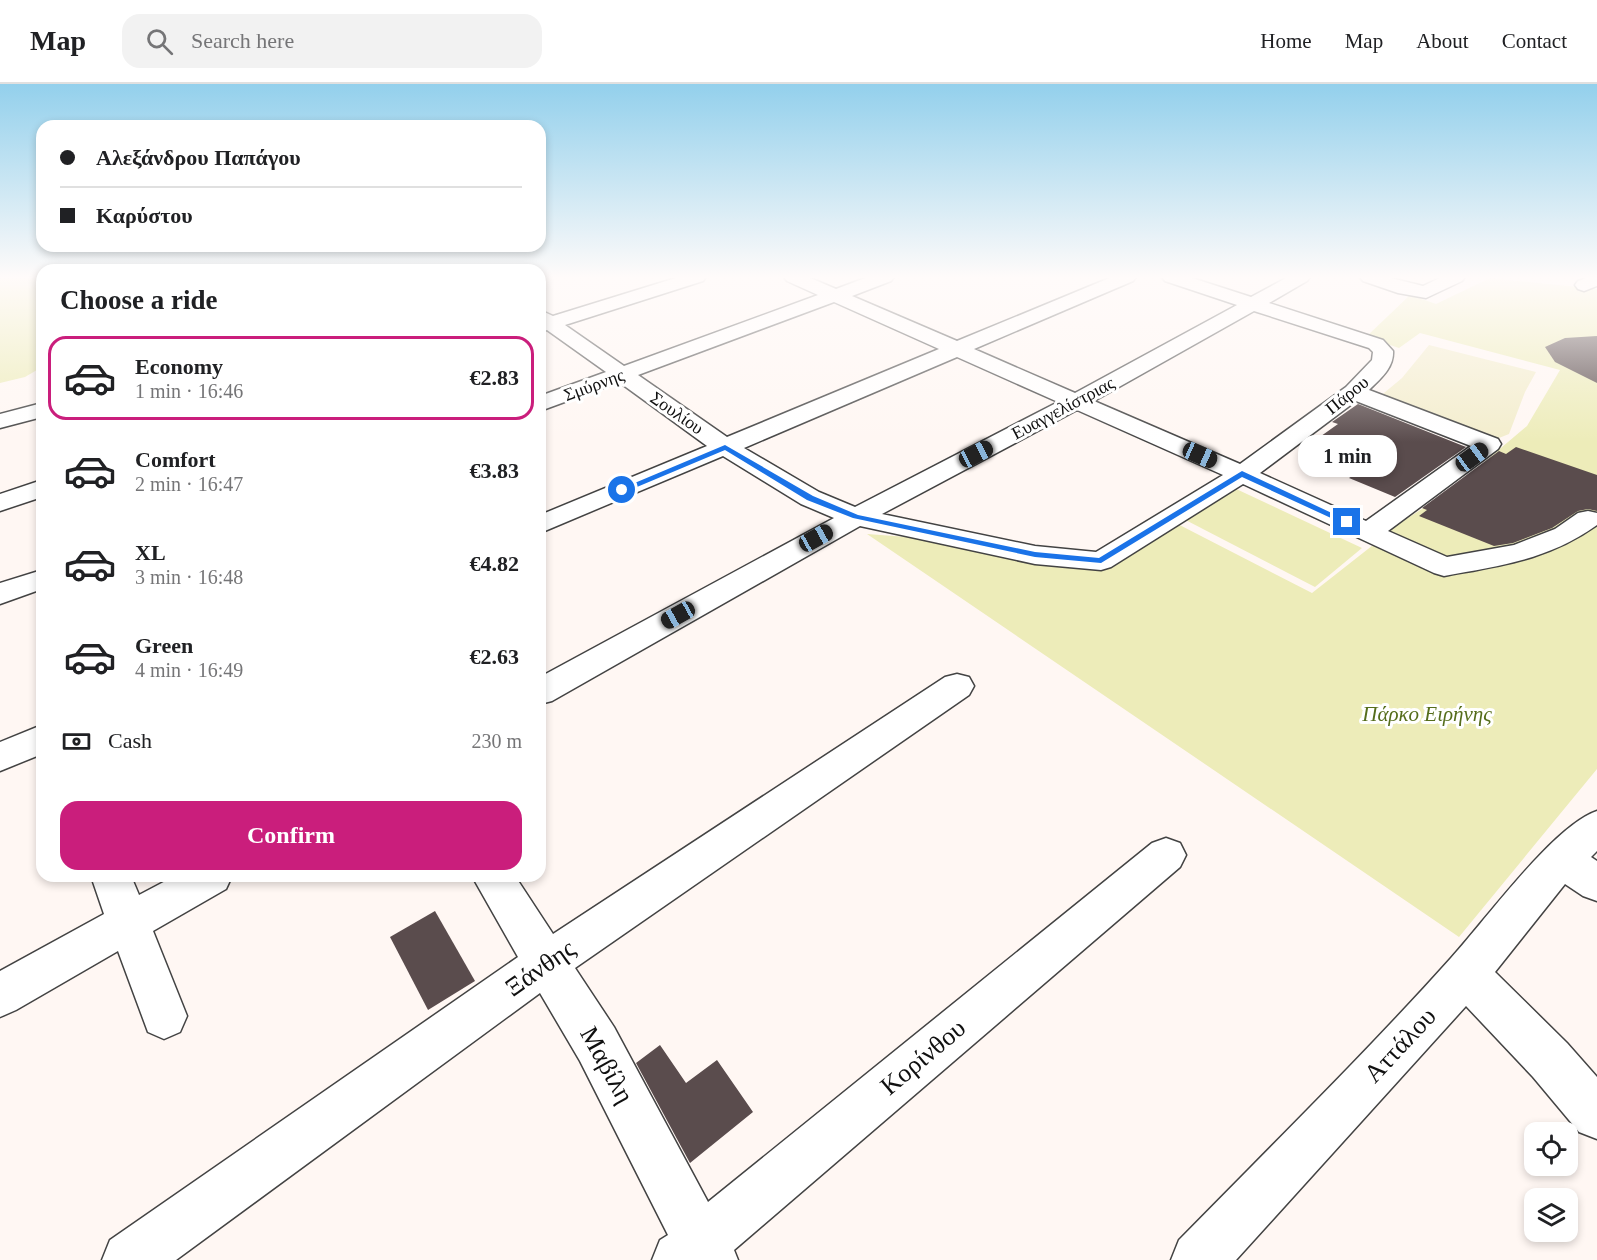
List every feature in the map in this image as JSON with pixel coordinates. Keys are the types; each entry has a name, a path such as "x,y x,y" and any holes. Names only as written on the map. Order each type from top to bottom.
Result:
{"street":[{"name":"Σουλίου","path":"560,332 725,447 810,498 856,516 1035,555 1101,561 1242,474"},
{"name":"Σμύρνης","path":"546,402 737,332"},
{"path":"914,332 1242,474 1444,567 1521,553 1565,535 1588,519"},
{"path":"546,522 998,332"},
{"name":"Ευαγγελίστριας","path":"546,689 856,516 1204,332"},
{"name":"Πάρου","path":"1242,474 1354,392 1376,371 1383,360 1383,351 1376,344 1340,332"},
{"path":"1354,392 1489,444 1368,532"},
{"path":"0,421 36,412"},
{"path":"0,503 36,490"},
{"path":"0,594 36,581"},
{"name":"Ξάνθης","path":"130,1260 546,963 957,686"},
{"path":"0,756 36,741"},
{"name":"Αττάλου","path":"1199,1260 1466,974 1579,871 1597,827"},
{"name":"Κορίνθου","path":"697,1254 1166,855"},
{"path":"113,882 164,1016"},
{"path":"0,995 201,882"},
{"name":"Μαβίλη","path":"496,882 597,1044 697,1254"},
{"path":"1466,974 1550,1060 1597,1114"}],"green space":[{"path":"0,332 36,332 36,371 25,377 0,383"},
{"name":"Πάρκο Ειρήνης","path":"1371,332 1597,332 1597,769 1459,937 867,534 1111,552 1166,518 1312,593 1382,538 1379,536 1449,492 1527,426 1560,370 1420,333 1399,348 1366,337"},
{"path":"1217,480 1362,548 1315,587 1174,514"}],"shaded area":[{"path":"1429,345 1536,372 1525,392 1509,434 1494,440 1378,398 1402,378"}],"building":[{"path":"1597,336 1597,383 1555,362 1545,347 1565,338"},
{"path":"1358,404 1466,447 1395,497 1349,478 1352,476 1343,472 1353,465 1307,446 1338,424 1332,422"},
{"path":"1516,447 1597,475 1597,511 1588,509 1578,511 1552,528 1513,543 1494,546 1419,516 1427,510 1422,508 1499,451 1506,454"},
{"path":"435,911 475,981 428,1010 390,937"},
{"path":"660,1045 686,1083 717,1060 753,1112 690,1163 636,1063"}],"route":[{"path":"622,490 725,447 810,498 856,516 1035,555 1101,561 1242,474 1347,522"}]}
